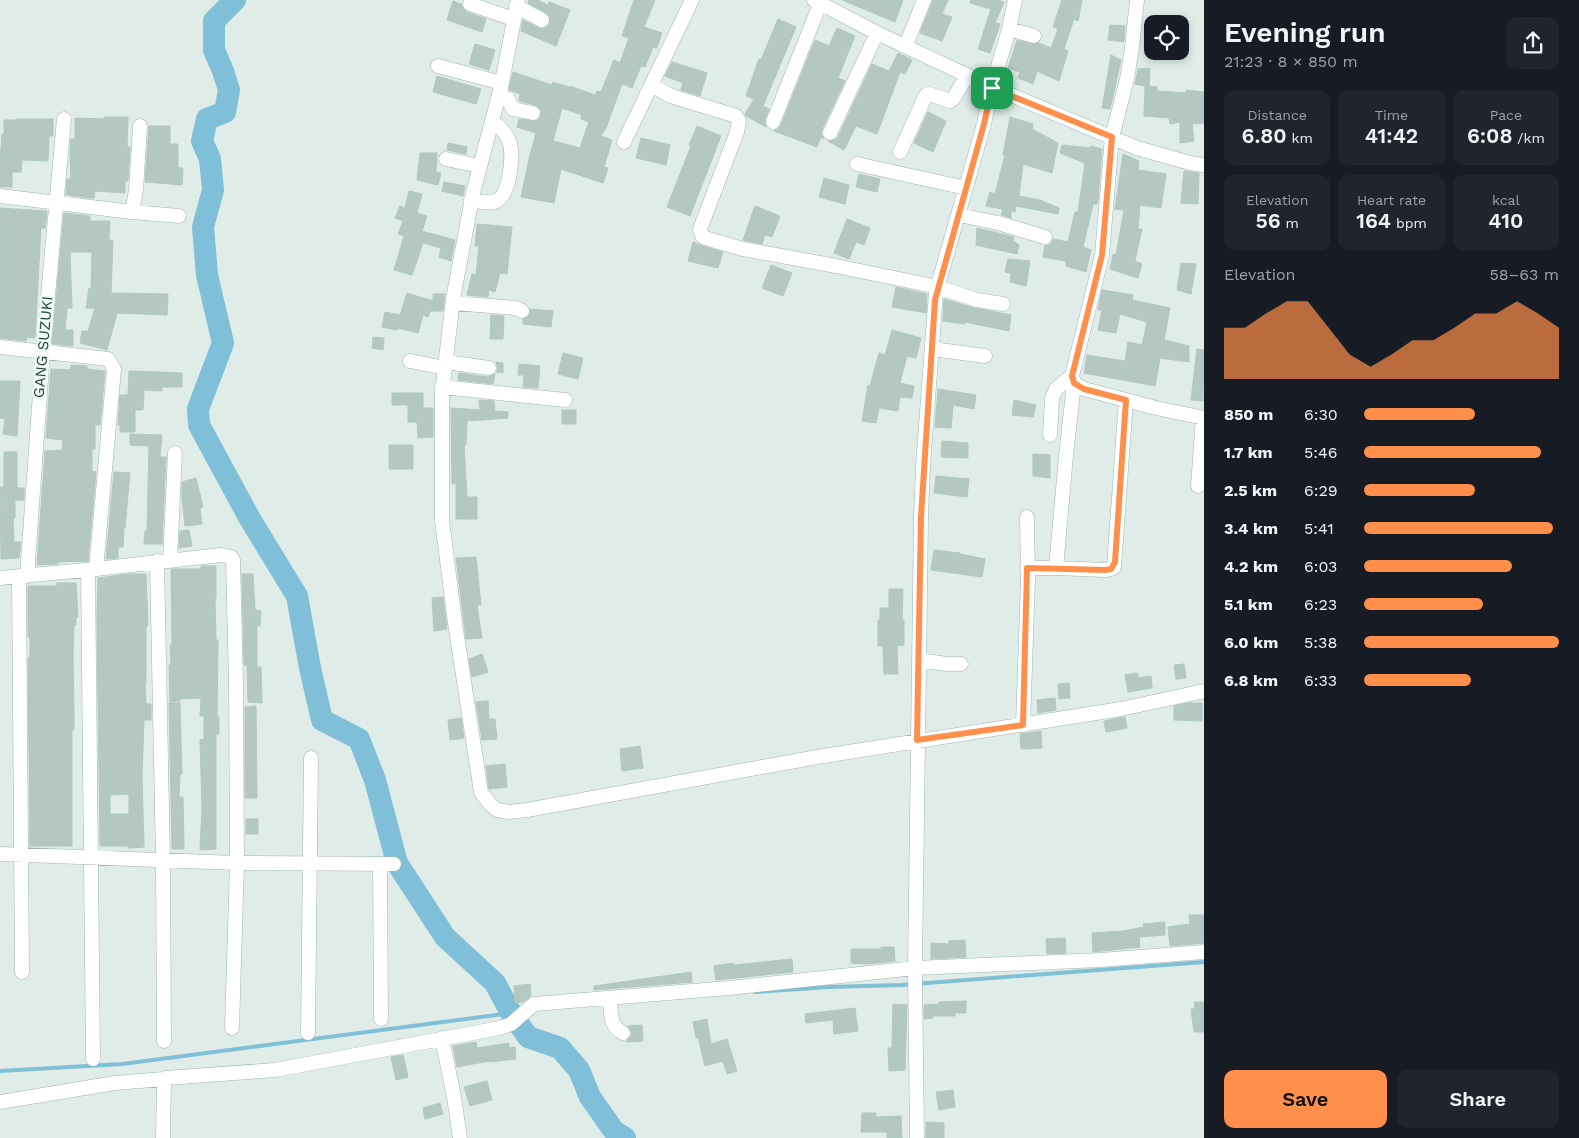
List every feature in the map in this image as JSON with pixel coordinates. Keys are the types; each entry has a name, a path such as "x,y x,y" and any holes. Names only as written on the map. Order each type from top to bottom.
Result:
{"street":[{"path":"624,142 692,0"},
{"path":"906,45 924,0"},
{"path":"917,1138 915,977 918,660 922,492 935,300 984,124 1015,0"},
{"path":"1056,568 1073,380 1102,255 1112,137 1127,79 1137,0"},
{"path":"773,122 817,2 992,88 1137,148 1190,163 1204,165"},
{"path":"470,4 516,9 542,20"},
{"path":"516,9 500,89 471,200 453,303 442,387 443,530 481,792 490,804 502,811 527,810 808,758 1121,709 1204,692"},
{"path":"1009,29 1034,36"},
{"path":"830,133 877,33"},
{"path":"438,66 500,89 513,109 533,112"},
{"path":"900,152 926,95 950,101 967,76"},
{"path":"651,85 671,96 736,116 739,120 737,132 700,228 702,236 743,250 836,266 938,287 977,300 1003,304"},
{"name":"GANG SUZUKI","path":"22,972 23,576 64,119"},
{"path":"471,200 492,203 500,200 508,180 512,155 511,144 504,132 492,120"},
{"path":"132,212 136,190 140,126"},
{"path":"446,159 479,166"},
{"path":"857,164 966,188"},
{"path":"0,196 178,216"},
{"path":"959,215 998,223 1045,237"},
{"path":"453,303 511,307 522,311"},
{"path":"0,347 108,359 114,369 92,569 93,1059"},
{"path":"932,349 985,356"},
{"path":"410,361 489,368"},
{"path":"1073,380 1084,389 1204,418 1198,486"},
{"path":"1050,436 1052,398 1056,389 1073,380"},
{"path":"442,387 565,400"},
{"path":"1027,568 1105,570 1114,567 1126,400"},
{"path":"164,1041 164,560 175,453"},
{"path":"1023,725 1027,517"},
{"path":"0,578 221,555 231,557 233,560 237,863 232,1028"},
{"path":"918,660 961,664"},
{"path":"308,1033 311,758"},
{"path":"0,854 237,863 387,864 381,1019"},
{"path":"0,1102 115,1083 275,1070 500,1028 511,1024 534,1004 729,988 915,977 1204,952"},
{"path":"610,998 613,1025 616,1030 623,1033"},
{"path":"442,1038 460,1138"},
{"path":"163,1138 164,1079"}],"building":[{"path":"529,0 537,0 548,5 549,2 570,10 556,46 521,31 523,20 542,29 550,24 549,15 528,3"},
{"path":"634,0 655,0 644,27 662,33 657,48 653,47 645,67 641,66 632,88 622,84 606,128 601,136 612,140 604,167 608,168 603,183 561,169 554,203 521,197 536,133 517,127 519,119 536,121 540,118 541,111 535,105 519,101 520,94 509,90 513,72 552,85 553,82 595,95 597,91 601,92 614,60 620,63 629,38 622,36","holes":["562,108 582,115 581,119 589,122 580,148 553,141"]},
{"path":"842,0 903,0 895,22"},
{"path":"933,0 948,0 942,14 952,17 942,41 920,33"},
{"path":"971,0 997,0 1004,2 995,23 1000,24 990,53 978,49 991,9 970,3"},
{"path":"1062,0 1082,0 1078,21 1074,19 1064,49 1068,51 1059,81 1037,71 1033,84 1018,78 1020,72 1008,68 1017,40 1032,44 1039,43 1051,48 1058,29 1053,27"},
{"path":"453,1 461,4 467,12 486,19 482,32 447,20"},
{"path":"778,19 796,27 763,106 769,109 765,119 766,127 746,116 745,114 754,99 746,96 759,59 761,60"},
{"path":"1110,25 1125,26 1124,42 1108,40"},
{"path":"837,28 855,36 838,78 845,81 822,129 821,134 824,139 821,137 817,147 774,131 781,125 815,40 829,46"},
{"path":"475,44 495,50 489,70 469,64"},
{"path":"898,53 912,60 905,74 900,72 877,134 856,126 844,150 828,141 835,140 838,137 872,64 889,71"},
{"path":"1111,55 1121,60 1110,109 1102,108"},
{"path":"672,62 707,73 700,96 681,90 683,83 665,76"},
{"path":"1150,68 1149,86 1157,87 1157,91 1186,93 1186,90 1204,92 1204,123 1192,124 1194,141 1180,143 1180,122 1170,124 1169,118 1144,116 1145,86 1135,84 1138,69"},
{"path":"437,76 481,89 476,104 433,92"},
{"path":"928,112 946,121 933,152 914,143"},
{"path":"104,117 128,117 127,147 130,147 128,181 125,181 125,193 95,191 94,198 66,195 67,179 71,179 70,154 71,139 75,139 75,118 104,119"},
{"path":"1010,117 1033,124 1032,129 1058,143 1052,173 1023,164 1019,196 1040,200 1059,208 1058,214 1016,206 1015,212 1011,211 1011,218 1001,215 1003,209 986,206 990,192 995,194 1005,155 1003,155"},
{"path":"53,119 53,136 49,136 48,161 22,160 21,172 12,172 12,187 0,187 4,120"},
{"path":"149,126 170,126 170,144 178,144 178,168 183,168 182,185 145,182"},
{"path":"697,126 721,136 690,216 667,207"},
{"path":"641,138 670,145 666,165 636,158"},
{"path":"448,143 467,147 466,154 447,150"},
{"path":"1062,145 1090,148 1091,146 1102,149 1098,200 1097,204 1093,204 1083,247 1091,250 1086,272 1066,266 1066,261 1043,257 1045,246 1051,244 1053,239 1068,242 1075,212 1078,212 1085,163 1060,153"},
{"path":"420,153 437,153 436,172 441,173 438,185 417,180"},
{"path":"1123,154 1139,161 1138,170 1166,174 1161,208 1140,205 1138,229 1142,229 1135,261 1142,264 1138,278 1110,269 1113,254 1116,255 1124,210 1115,209"},
{"path":"1184,171 1199,173 1198,204 1181,203"},
{"path":"859,174 880,179 877,192 856,187"},
{"path":"824,178 849,185 845,204 819,197"},
{"path":"444,182 465,186 463,196 442,191"},
{"path":"409,191 422,194 417,213 427,216 422,231 455,240 451,261 439,257 441,248 423,243 412,275 394,270 404,236 398,234 403,221 395,218 400,206 405,208"},
{"path":"755,206 780,216 772,237 765,235 762,244 743,240"},
{"path":"0,208 47,211 45,228 41,228 35,338 27,337 26,341 0,338"},
{"path":"64,213 90,216 90,221 110,221 109,240 113,240 111,293 168,294 167,315 117,313 107,350 80,343 82,331 88,331 95,308 86,308 89,288 91,289 92,252 70,252 72,308 67,308 65,330 73,330 73,346 52,344"},
{"path":"847,219 870,228 864,245 856,242 849,259 834,253"},
{"path":"477,224 512,227 507,274 500,273 495,292 489,290 488,297 467,295 472,274 476,275 479,246 475,246"},
{"path":"977,228 1014,237 1013,241 1019,245 1017,254 976,245"},
{"path":"693,242 723,252 718,268 688,261"},
{"path":"1008,259 1030,261 1026,286 1010,282 1011,273 1005,272"},
{"path":"1181,263 1196,264 1191,294 1177,290"},
{"path":"771,265 792,273 783,296 762,288"},
{"path":"896,287 927,294 926,313 892,307"},
{"path":"1102,290 1133,295 1132,300 1170,308 1164,340 1189,346 1189,362 1160,358 1155,386 1084,373 1087,355 1125,361 1128,342 1142,345 1147,322 1120,314 1116,333 1098,330 1102,310 1098,310"},
{"path":"407,293 433,301 433,294 445,294 443,311 430,311 428,317 423,315 418,333 398,328 397,330 382,327 385,312 400,315"},
{"path":"944,299 974,308 1011,315 1009,331 965,322 965,324 943,321"},
{"path":"530,309 553,311 551,327 523,324 523,319 530,314"},
{"path":"491,315 504,316 503,339 490,339"},
{"path":"892,330 921,338 916,358 907,356 900,383 914,386 912,398 900,397 898,411 879,408 876,423 862,421 868,385 870,386 879,353 885,355"},
{"path":"373,337 384,338 383,350 372,348"},
{"path":"1197,349 1204,350 1203,401 1191,400"},
{"path":"563,353 583,358 578,379 558,374"},
{"path":"496,362 503,363 503,373 496,372 498,369"},
{"path":"519,364 540,366 538,388 523,387 524,375 518,375"},
{"path":"71,365 87,366 87,369 105,371 100,425 95,425 95,449 92,449 92,471 96,472 88,561 37,565 45,451 62,450 63,440 46,438 51,369 71,370"},
{"path":"129,371 182,373 182,387 162,387 162,391 144,390 143,410 135,410 135,432 120,432 120,425 118,425 120,395 128,395"},
{"path":"459,373 488,377 495,374 493,384 458,380"},
{"path":"0,381 20,381 17,436 3,434 5,419 0,418"},
{"path":"938,389 976,395 974,409 953,405 951,428 935,427"},
{"path":"392,393 423,393 423,408 433,408 433,437 418,438 417,422 408,422 408,405 392,405"},
{"path":"479,400 494,401 495,411 508,412 508,418 467,421 466,445 464,445 467,497 477,497 477,519 456,519 456,483 452,484 451,408 480,410"},
{"path":"1014,400 1036,405 1033,417 1012,415"},
{"path":"562,410 576,410 576,424 562,424"},
{"path":"130,434 162,435 160,457 166,457 162,544 144,544 145,531 147,531 149,446 130,445"},
{"path":"942,441 968,443 968,458 941,457"},
{"path":"389,445 413,445 413,469 389,469"},
{"path":"4,452 17,452 17,488 24,488 24,500 15,500 15,518 13,518 14,542 21,542 19,558 1,559 0,487 4,487"},
{"path":"1033,454 1050,455 1050,478 1033,476"},
{"path":"114,472 130,473 125,528 123,547 118,547 118,558 106,559"},
{"path":"936,476 969,479 967,497 934,493"},
{"path":"196,478 203,507 200,508 202,524 185,526 182,482"},
{"path":"189,530 192,546 179,548 180,531"},
{"path":"934,550 960,553 985,559 982,577 931,570"},
{"path":"476,557 481,605 477,605 482,638 466,639 456,558"},
{"path":"201,566 216,566 216,640 218,640 217,717 219,717 219,734 216,734 216,849 200,850 202,808 200,740 204,739 204,716 200,716 201,698 180,699 180,701 170,702 169,665 171,665 170,645 172,645 171,569 201,569"},
{"path":"146,574 148,626 146,626 145,683 146,704 151,704 151,720 144,720 142,775 144,847 100,846 98,578","holes":["129,794 129,814 110,814 110,795"]},
{"path":"242,574 253,574 255,610 261,611 260,626 257,626 257,667 261,667 262,703 248,702 247,665 244,665"},
{"path":"57,583 76,583 78,617 76,617 76,625 74,625 73,655 72,846 30,846 28,658 30,658 30,637 28,637 28,586 57,586"},
{"path":"889,589 903,589 902,620 904,620 904,645 897,646 898,674 884,674 883,646 878,646 880,608 889,608"},
{"path":"443,597 447,629 434,631 432,598"},
{"path":"482,654 488,672 472,677 469,659"},
{"path":"1184,664 1186,678 1176,679 1174,665"},
{"path":"1138,673 1138,678 1151,676 1152,688 1128,692 1125,675"},
{"path":"1069,683 1070,698 1059,699 1058,684"},
{"path":"1055,698 1056,710 1038,713 1037,700"},
{"path":"488,701 489,719 495,719 497,739 482,740 476,702"},
{"path":"169,703 180,703 182,774 180,774 179,797 183,797 184,849 172,849"},
{"path":"1202,703 1202,721 1174,720 1174,706"},
{"path":"256,706 257,798 245,798 245,707"},
{"path":"1125,717 1127,728 1106,732 1104,721"},
{"path":"461,718 464,738 450,740 448,720"},
{"path":"1041,731 1042,748 1021,749 1020,734"},
{"path":"640,746 643,768 622,771 620,749"},
{"path":"505,764 507,787 489,789 486,766"},
{"path":"246,819 258,819 258,834 246,834"},
{"path":"1189,915 1204,915 1204,943 1170,946 1168,927 1190,924"},
{"path":"1165,922 1165,935 1139,937 1140,947 1093,952 1092,933 1123,931 1144,927 1143,924"},
{"path":"1065,938 1066,953 1047,954 1046,939"},
{"path":"965,940 966,957 931,959 931,943 949,944 949,941"},
{"path":"881,947 894,947 895,961 867,964 851,963 851,949 881,949"},
{"path":"792,959 793,972 716,980 714,966"},
{"path":"691,972 692,982 594,990 594,986"},
{"path":"530,984 531,996 523,1002 515,1003 514,986"},
{"path":"966,1001 966,1013 955,1013 955,1016 933,1016 933,1018 924,1019 924,1005 939,1004 939,1002"},
{"path":"1194,1002 1204,1002 1204,1032 1194,1032 1191,1009 1195,1009"},
{"path":"893,1004 907,1005 905,1070 889,1071 888,1048 892,1048"},
{"path":"855,1008 858,1031 834,1034 833,1020 806,1023 805,1014"},
{"path":"707,1019 711,1044 727,1039 737,1071 727,1074 723,1061 705,1066 693,1022"},
{"path":"642,1025 643,1041 626,1042 632,1034 628,1026"},
{"path":"476,1042 477,1048 509,1043 509,1048 515,1047 516,1059 489,1061 457,1067 453,1046"},
{"path":"403,1055 408,1077 396,1080 391,1057"},
{"path":"487,1081 492,1100 470,1106 464,1087"},
{"path":"953,1090 955,1107 939,1110 936,1092"},
{"path":"440,1103 443,1114 425,1119 423,1108"},
{"path":"862,1113 876,1113 876,1117 901,1116 902,1138 887,1138 887,1132 861,1132"},
{"path":"926,1122 944,1123 944,1138 926,1138"}],"waterway":[{"path":"235,0 214,21 214,50 229,90 225,112 207,119 202,141 210,159 213,190 203,227 207,275 223,343 198,409 199,425 250,519 297,596 322,720 359,739 375,780 397,863 445,937 495,983 511,1013 528,1037 560,1048 579,1070 590,1097 614,1131 625,1138"},
{"path":"755,992 901,985 1204,962"},
{"path":"0,1071 122,1064 519,1012"}],"route":[{"path":"992,88 1112,137 1102,255 1072,376 1077,386 1126,400 1115,562 1114,567 1105,570 1027,568 1023,725 917,740 923,466 935,300 984,124 992,88"}]}
